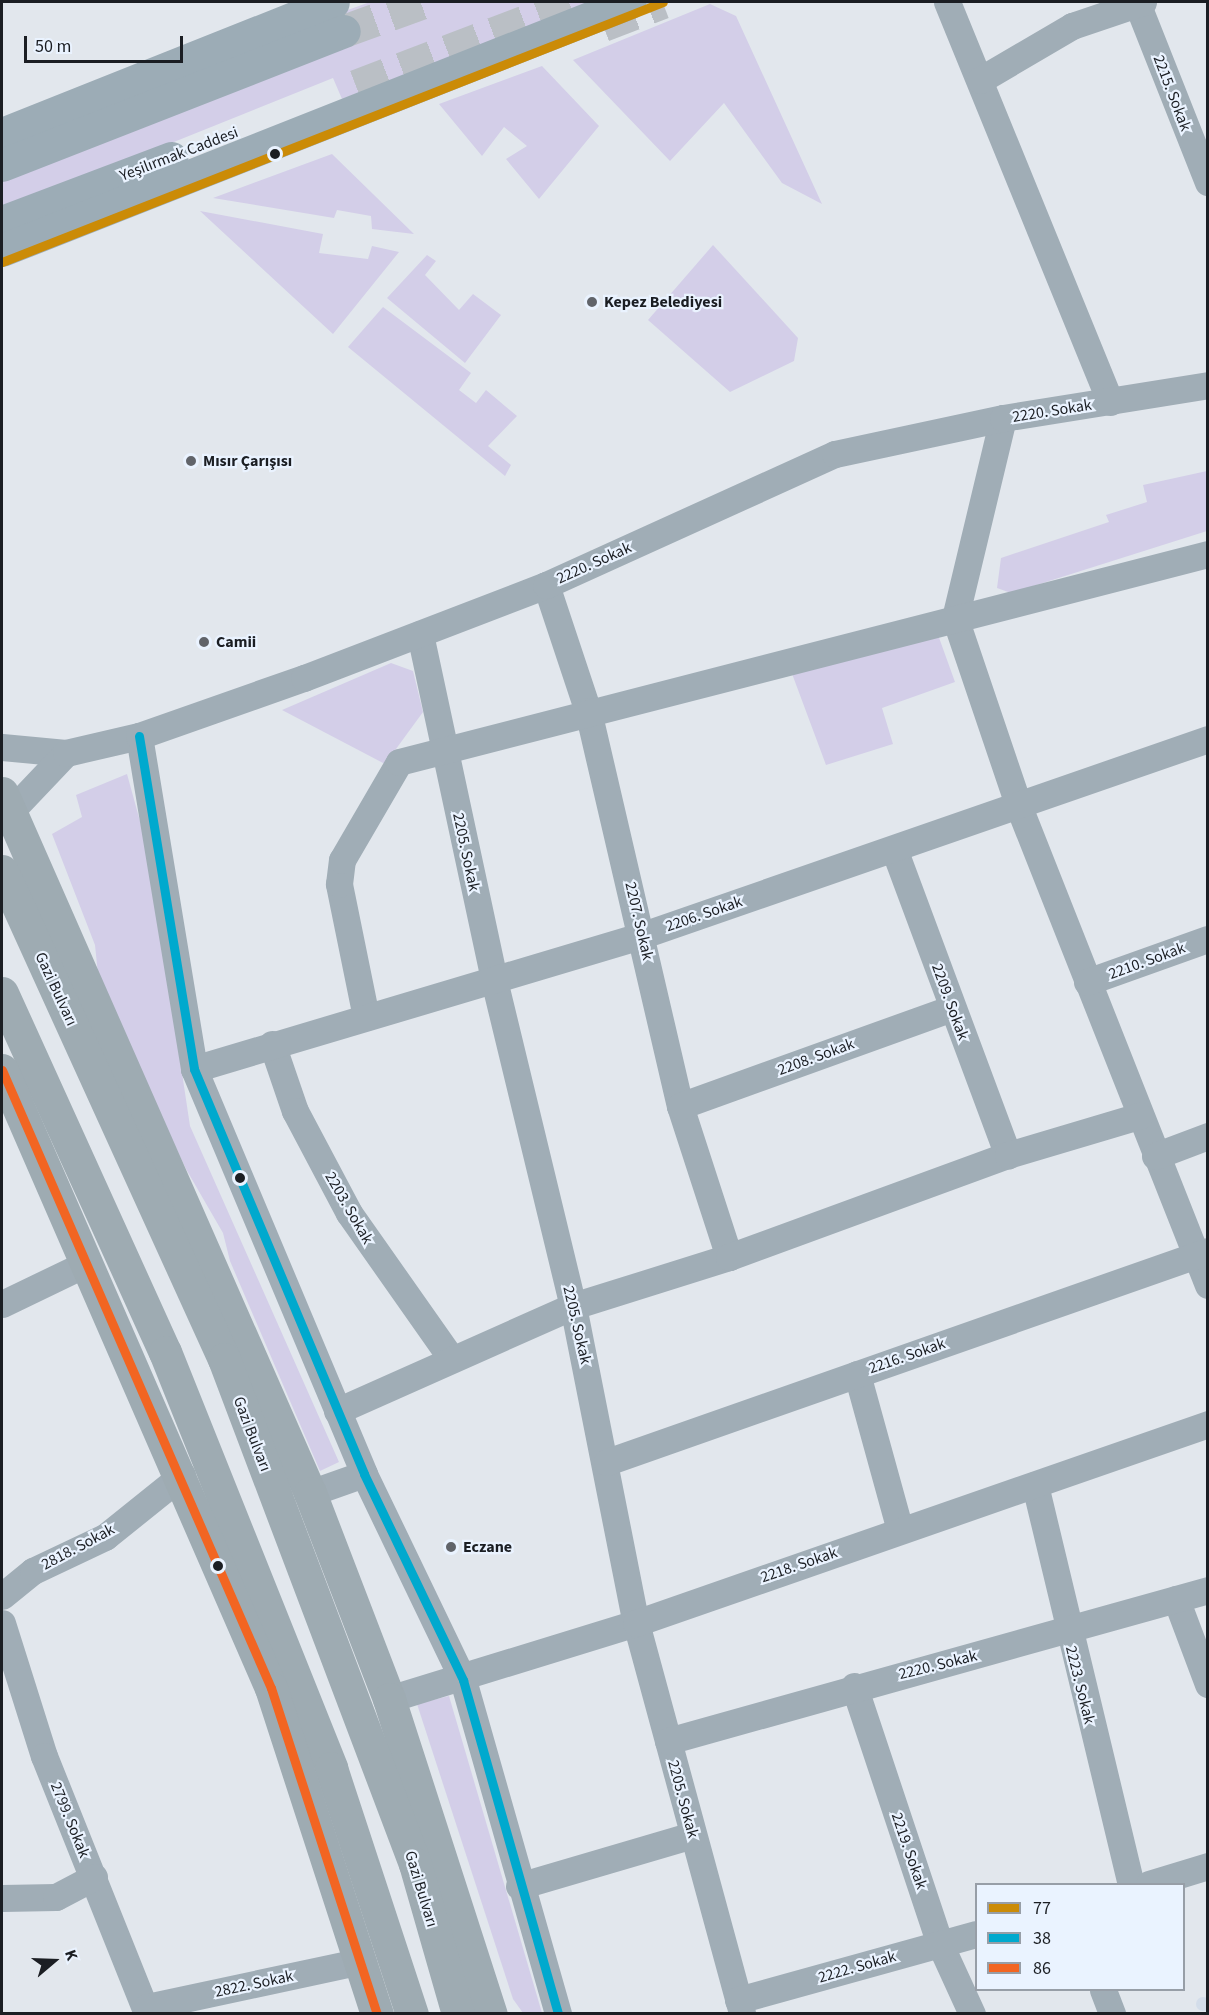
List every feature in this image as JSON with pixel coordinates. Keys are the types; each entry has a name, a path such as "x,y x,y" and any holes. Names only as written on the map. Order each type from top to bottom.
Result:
{"highway":[{"path":"6,803 310,1493 389,1699 491,2013"},
{"name":"Gazi Bulvarı","path":"2,871 224,1359 415,1864 458,2013"},
{"path":"2,993 165,1352 332,1768 412,2013"},
{"path":"2,1070 85,1264 182,1475 271,1688 377,2013"},
{"path":"158,1150 171,1241 231,1313"},
{"path":"85,1264 165,1352 182,1475"}],"main road":[{"path":"2,250 630,2"},
{"path":"2,134 339,16"},
{"path":"2,165 339,16"},
{"name":"Yeşilırmak Caddesi","path":"2,222 356,86"}],"street":[{"path":"947,2 1110,402"},
{"path":"980,80 1072,26 1140,2"},
{"name":"2215. Sokak","path":"1140,2 1208,182"},
{"name":"2220. Sokak","path":"66,753 139,736 420,634 546,585 835,454 1003,418 1208,385"},
{"path":"1003,418 955,618 1019,807 1155,1156 1201,1253 1208,1285"},
{"path":"366,1017 339,884 342,860 399,762 444,748 1208,554"},
{"name":"2207. Sokak","path":"546,585 588,711 643,935 680,1106 729,1257"},
{"name":"2205. Sokak","path":"420,634 494,980 573,1306 607,1462 636,1623 740,2007"},
{"path":"139,736 194,1070 364,1474 463,1680 519,1886 558,2013"},
{"name":"2206. Sokak","path":"194,1070 272,1044 643,935 1019,807 1208,739"},
{"path":"2,747 66,753"},
{"path":"6,803 66,753"},
{"name":"2209. Sokak","path":"894,849 1008,1155"},
{"name":"2210. Sokak","path":"1088,982 1208,939"},
{"name":"2208. Sokak","path":"680,1106 952,1008"},
{"name":"2203. Sokak","path":"272,1044 295,1111 349,1213 452,1358"},
{"path":"337,1411 573,1306 729,1257 1008,1155 1139,1116"},
{"path":"1155,1156 1208,1136"},
{"name":"2216. Sokak","path":"607,1462 1201,1253"},
{"path":"2,1304 85,1264"},
{"path":"857,1374 900,1530"},
{"name":"2218. Sokak","path":"389,1699 463,1680 636,1623 1208,1424"},
{"path":"310,1493 364,1474"},
{"name":"2818. Sokak","path":"2,1596 33,1572 105,1537 182,1475"},
{"name":"2223. Sokak","path":"1035,1485 1067,1633 1131,1883"},
{"name":"2220. Sokak","path":"668,1742 854,1686 1067,1633 1208,1590"},
{"path":"1176,1599 1208,1684"},
{"name":"2799. Sokak","path":"2,1623 44,1756 147,2010"},
{"name":"2219. Sokak","path":"854,1686 940,1944 972,2013"},
{"path":"519,1886 692,1835"},
{"path":"1152,1883 1208,1866"},
{"path":"2,1898 56,1897 94,1878"},
{"name":"2222. Sokak","path":"740,2007 975,1934"},
{"name":"2822. Sokak","path":"147,2010 361,1961"},
{"path":"1104,1991 1112,2013"}],"shaded area":[{"path":"370,2 594,2 342,99 333,78 2,211 2,176 320,20"},
{"path":"710,4 736,16 822,204 782,183 724,103 670,161 573,60"},
{"path":"542,66 599,126 539,199 506,159 527,146 504,127 482,156 439,104"},
{"path":"332,154 414,234 372,229 371,216 337,210 334,218 213,198"},
{"path":"200,211 323,234 319,253 368,259 372,246 399,252 333,334"},
{"path":"713,245 798,338 794,361 730,392 648,320"},
{"path":"427,255 436,261 425,275 459,310 473,294 501,315 465,363 387,298"},
{"path":"383,307 471,373 459,390 476,403 486,390 517,416 488,446 511,465 505,476 348,347"},
{"path":"1207,471 1207,531 1011,593 997,588 1001,558 1109,522 1106,515 1147,502 1143,485"},
{"path":"937,632 955,682 882,708 893,744 826,765 791,671"},
{"path":"391,663 413,671 423,712 385,764 282,710"},
{"path":"127,774 149,854 190,1126 339,1462 320,1471 230,1261 223,1233 186,1169 99,984 95,945 52,834 82,817 76,795"},
{"path":"449,1696 542,2013 523,2013 513,1999 417,1704"},
{"path":"1200,1997 1206,1997 1210,2004 1206,2011 1200,2011 1196,2007 1196,2001"}],"tunnel":[{"path":"344,31 424,2"},
{"path":"356,86 576,2"},
{"path":"603,25 663,2"}],"transit line":[{"name":"77","path":"2,262 663,2"},
{"name":"38","path":"139,736 194,1069 364,1474 463,1680 558,2014"},
{"name":"86","path":"2,1070 271,1688 377,2014"}],"place":[{"name":"Kepez Belediyesi","path":"592,302"},
{"name":"Mısır Çarışısı","path":"191,461"},
{"name":"Camii","path":"204,642"},
{"name":"Eczane","path":"451,1547"}]}
